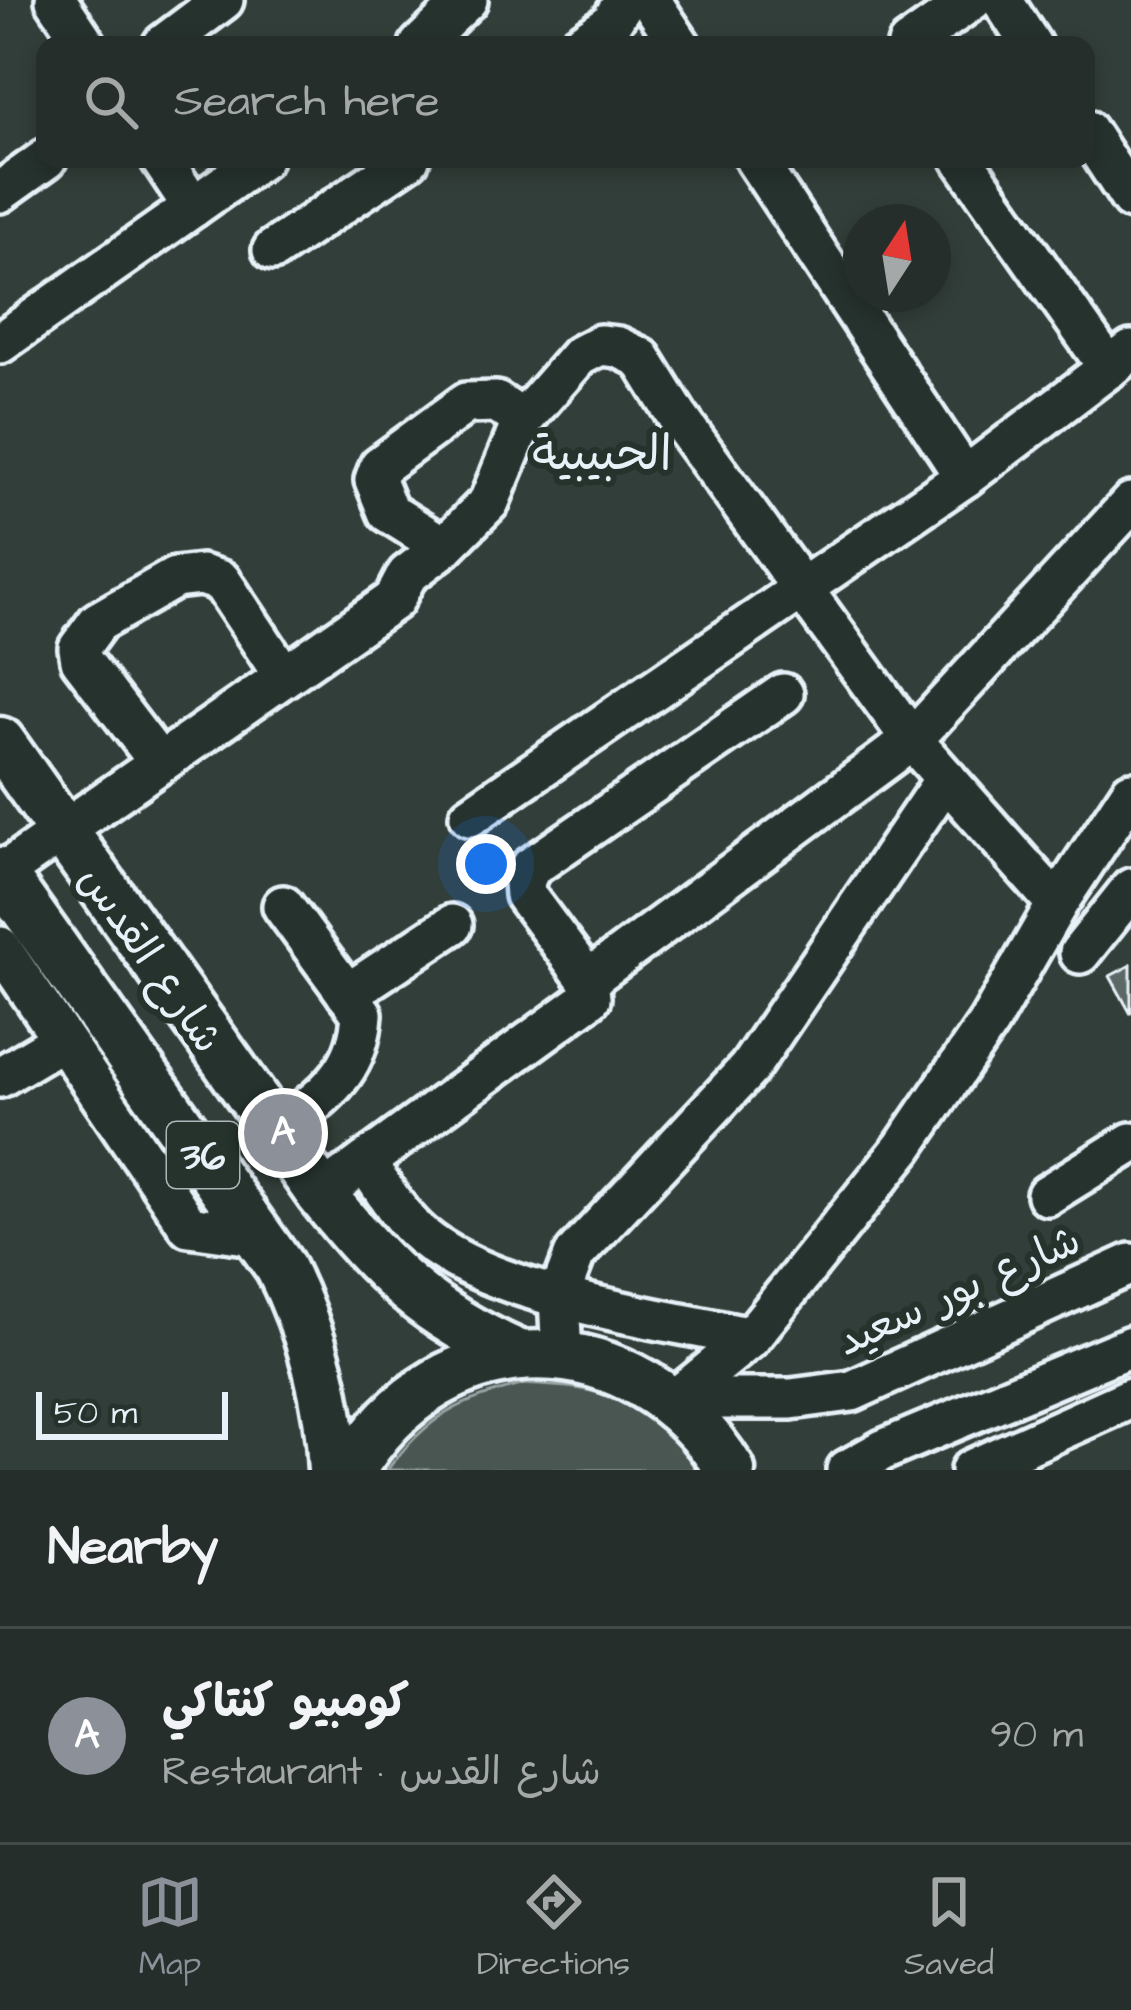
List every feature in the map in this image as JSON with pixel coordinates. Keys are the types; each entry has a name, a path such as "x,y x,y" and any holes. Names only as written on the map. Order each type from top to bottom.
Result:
{"main road":[{"name":"شارع القدس","path":"0,742 320,1194 372,1258 417,1298 467,1330 542,1356 602,1364 639,1379 677,1404"},
{"name":"شارع القدس","path":"0,873 261,1236 288,1284 309,1335 327,1406 333,1470"},
{"path":"351,1470 382,1424 423,1390 470,1367 542,1356"},
{"path":"677,1404 710,1438 730,1470"}],"street":[{"path":"56,0 80,36"},
{"path":"175,36 223,0"},
{"path":"429,36 467,0"},
{"path":"592,36 610,24 625,0"},
{"path":"650,0 674,36"},
{"path":"921,36 972,0"},
{"path":"1002,0 1025,36"},
{"path":"1095,144 1131,199"},
{"path":"0,192 36,166"},
{"path":"167,168 193,207"},
{"path":"0,344 248,168"},
{"path":"273,250 396,168"},
{"path":"761,168 965,477"},
{"path":"470,816 965,477 1120,360 969,168"},
{"path":"0,873 394,600 407,574 444,547 489,502 523,420 579,356 600,345 641,358 677,416 912,740 1057,904"},
{"path":"444,547 388,512 375,480 380,466 466,403 496,402 523,420"},
{"path":"588,980 912,740 1131,503"},
{"path":"159,762 81,660 79,647 98,622 175,578 201,574 221,580 284,676"},
{"path":"320,1194 590,998 588,980 525,896 530,868 782,694"},
{"path":"542,1356 575,1254 749,1068 946,778"},
{"path":"677,1404 750,1338 903,1148 989,1022 1057,904 1131,792"},
{"path":"1080,953 1131,889"},
{"path":"277,1133 343,1076 360,1043 362,1014 283,906"},
{"path":"347,994 452,925"},
{"path":"0,947 189,1226 261,1236"},
{"path":"0,1077 62,1040"},
{"path":"1046,1195 1131,1143"},
{"path":"365,1162 419,1235 462,1263 539,1293 750,1338"},
{"name":"شارع بور سعيد","path":"677,1404 705,1399 791,1400 852,1391 1131,1264"},
{"path":"847,1470 883,1450 1131,1346"},
{"path":"971,1470 1131,1398"}],"shaded area":[{"path":"525,1384 599,1393 632,1408 662,1429 696,1470 387,1470 417,1435 447,1413"}],"building":[{"path":"1131,965 1131,1014 1110,976"}],"place":[{"name":"كومبيو كنتاكي","path":"283,1133"}],"district":[{"name":"الحبيبية","path":"602,452"}]}
